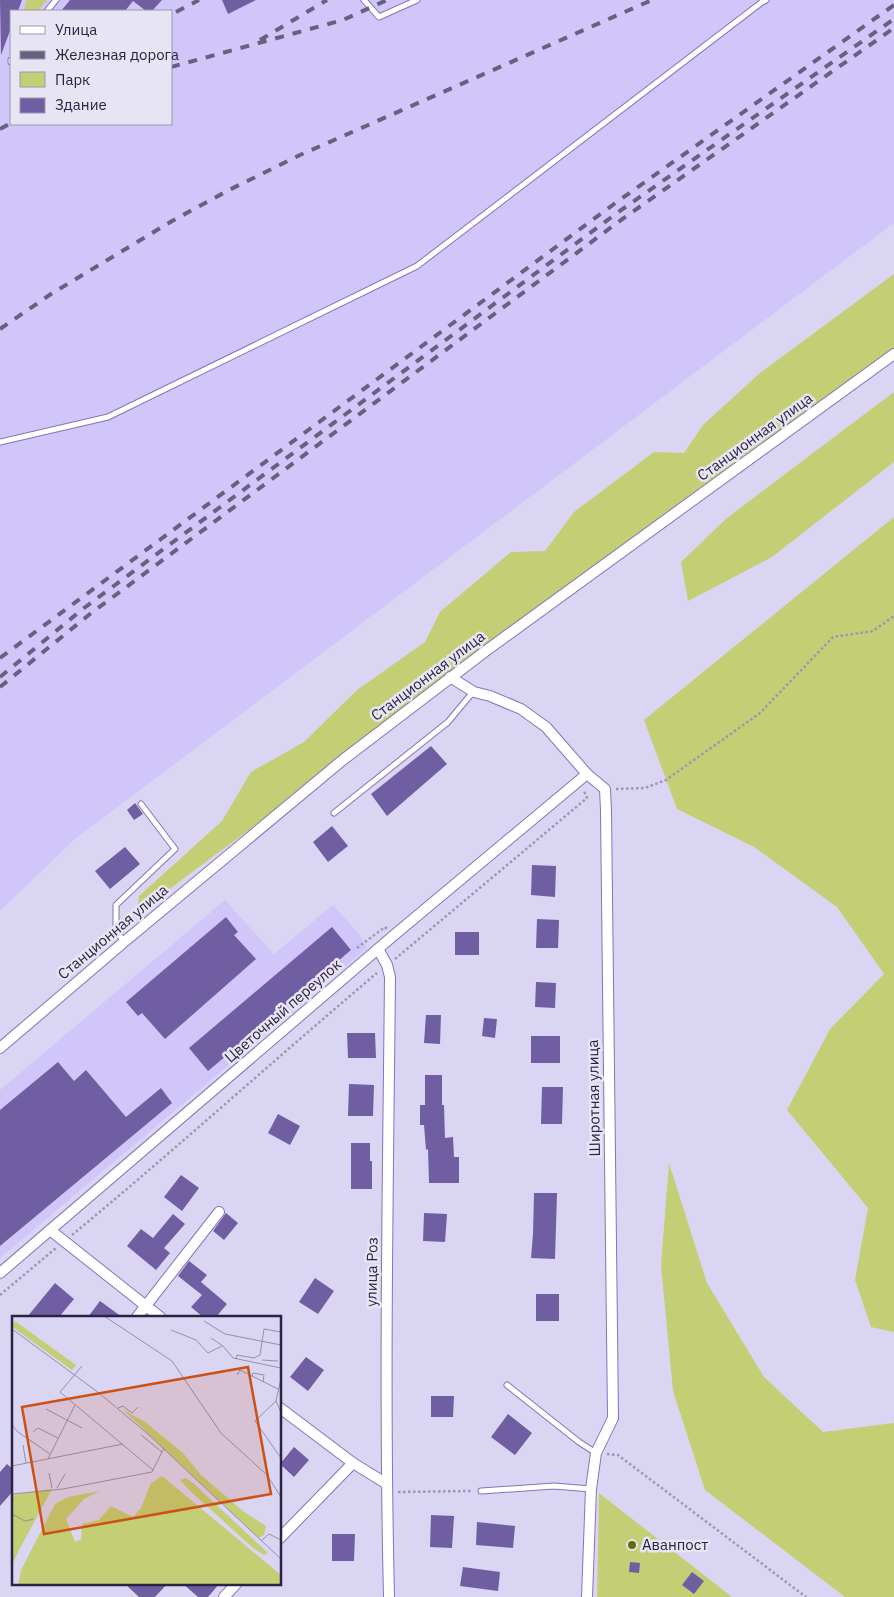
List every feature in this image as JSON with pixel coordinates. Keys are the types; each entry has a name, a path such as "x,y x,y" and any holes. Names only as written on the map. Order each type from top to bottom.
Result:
{"street":[{"name":"Станционная улица","path":"0,1048 344,759 450,677 894,354"},
{"path":"450,677 474,692 490,696 521,709 546,727 587,774 605,789"},
{"name":"Цветочный переулок","path":"0,1273 378,949 587,774"},
{"name":"Широтная улица","path":"587,1597 591,1489 596,1453 613,1418 605,789"},
{"name":"улица Роз","path":"378,949 390,977 386,1331 389,1597"},
{"path":"138,1316 219,1212"},
{"path":"50,1230 159,1316"},
{"path":"281,1409 387,1488"},
{"path":"281,1537 353,1463"},
{"path":"224,1597 236,1584"}],"lane":[{"path":"48,10 56,0"},
{"path":"364,0 380,17 417,0"},
{"path":"0,442 108,417 417,266 766,0"},
{"path":"334,813 448,722 474,692"},
{"path":"124,942 116,930 116,905 175,849 141,804"},
{"path":"507,1385 579,1442 596,1453"},
{"path":"481,1491 554,1486 591,1489"}],"path":[{"path":"605,789 645,788 666,780 760,713 833,637 873,631 894,616"},
{"path":"596,1453 618,1455 806,1597"},
{"path":"387,1488 481,1491"}],"shaded area":[{"path":"0,0 894,0 894,223 75,839 0,911"},
{"path":"225,900 274,954 333,905 359,934 367,948 0,1258 0,1090"}],"green space":[{"path":"27,0 47,0 39,10 23,10"},
{"path":"894,274 894,348 136,914 139,896 222,821 251,772 304,742 357,690 425,642 440,612 511,552 545,551 574,512 654,452 684,453 703,425 760,373"},
{"path":"894,392 894,462 772,557 688,601 681,562 727,518"},
{"path":"894,517 894,1332 871,1327 855,1280 868,1208 787,1110 830,1029 884,974 837,907 754,847 677,809 644,720"},
{"path":"669,1163 707,1283 764,1377 823,1432 894,1423 894,1597 845,1597 705,1490 673,1391 661,1265"},
{"name":"Аванпост","path":"599,1493 732,1597 597,1597"}],"building":[{"path":"0,0 22,0 18,10 10,10 10,31 1,55"},
{"path":"70,0 162,0 153,10 145,10 133,1 126,10 62,10"},
{"path":"222,0 256,0 228,14"},
{"path":"431,746 447,764 387,816 371,794"},
{"path":"135,803 143,814 134,820 127,810"},
{"path":"332,826 348,846 328,862 313,842"},
{"path":"125,847 140,864 110,889 95,871"},
{"path":"532,865 556,866 555,897 531,895"},
{"path":"226,917 238,932 234,935 256,959 165,1039 142,1013 138,1016 126,1002"},
{"path":"537,919 559,920 558,948 536,948"},
{"path":"332,927 351,950 208,1071 189,1048"},
{"path":"455,932 479,932 479,955 455,955"},
{"path":"536,982 556,983 555,1008 535,1007"},
{"path":"426,1015 441,1015 440,1044 424,1043"},
{"path":"484,1018 497,1019 495,1038 482,1036"},
{"path":"347,1033 375,1033 376,1058 348,1058"},
{"path":"531,1036 560,1036 560,1063 531,1063"},
{"path":"58,1062 74,1081 86,1070 126,1117 161,1088 172,1103 0,1246 0,1110"},
{"path":"425,1075 442,1075 445,1138 453,1137 454,1157 459,1157 459,1183 429,1183 428,1149 426,1150 424,1125 420,1125 420,1105 425,1105"},
{"path":"349,1084 374,1085 373,1116 348,1116"},
{"path":"542,1087 563,1087 562,1124 541,1124"},
{"path":"278,1114 300,1126 290,1145 268,1133"},
{"path":"351,1143 370,1143 372,1189 351,1189"},
{"path":"181,1175 199,1188 182,1211 164,1197"},
{"path":"534,1193 557,1193 555,1259 531,1258"},
{"path":"226,1213 238,1223 224,1240 213,1231"},
{"path":"424,1213 447,1214 445,1242 423,1241"},
{"path":"173,1214 185,1224 164,1248 170,1253 156,1270 127,1246 141,1229 153,1238"},
{"path":"189,1261 207,1275 201,1282 227,1304 217,1316 202,1316 191,1307 202,1295 178,1276"},
{"path":"315,1278 334,1291 318,1314 299,1302"},
{"path":"55,1283 74,1299 60,1316 28,1316"},
{"path":"536,1294 559,1294 559,1321 536,1321"},
{"path":"100,1301 121,1316 89,1316"},
{"path":"306,1357 324,1370 308,1391 290,1377"},
{"path":"431,1396 454,1396 453,1417 431,1417"},
{"path":"508,1414 532,1433 515,1455 491,1437"},
{"path":"294,1447 309,1460 294,1477 281,1463"},
{"path":"7,1464 12,1468 12,1492 0,1506 0,1472"},
{"path":"431,1515 454,1516 452,1548 430,1547"},
{"path":"477,1522 515,1526 513,1548 476,1545"},
{"path":"332,1534 355,1534 354,1561 332,1561"},
{"path":"630,1562 640,1563 639,1573 629,1572"},
{"path":"463,1567 500,1572 498,1591 460,1586"},
{"path":"692,1572 704,1581 694,1594 682,1585"},
{"path":"125,1584 167,1584 155,1597 139,1597"},
{"path":"183,1584 219,1584 208,1597 198,1597"}],"railway":[{"path":"176,12 199,0"},
{"path":"260,40 327,0"},
{"path":"172,67 343,20 387,0"},
{"path":"0,329 51,294 172,221 229,190 300,155 652,0"},
{"path":"0,658 614,204 894,5"},
{"path":"0,677 84,608 617,213 894,19"},
{"path":"0,687 90,614 621,220 894,28"},
{"path":"0,129 10,124"}],"place":[{"name":"Аванпост","path":"632,1545"}]}
